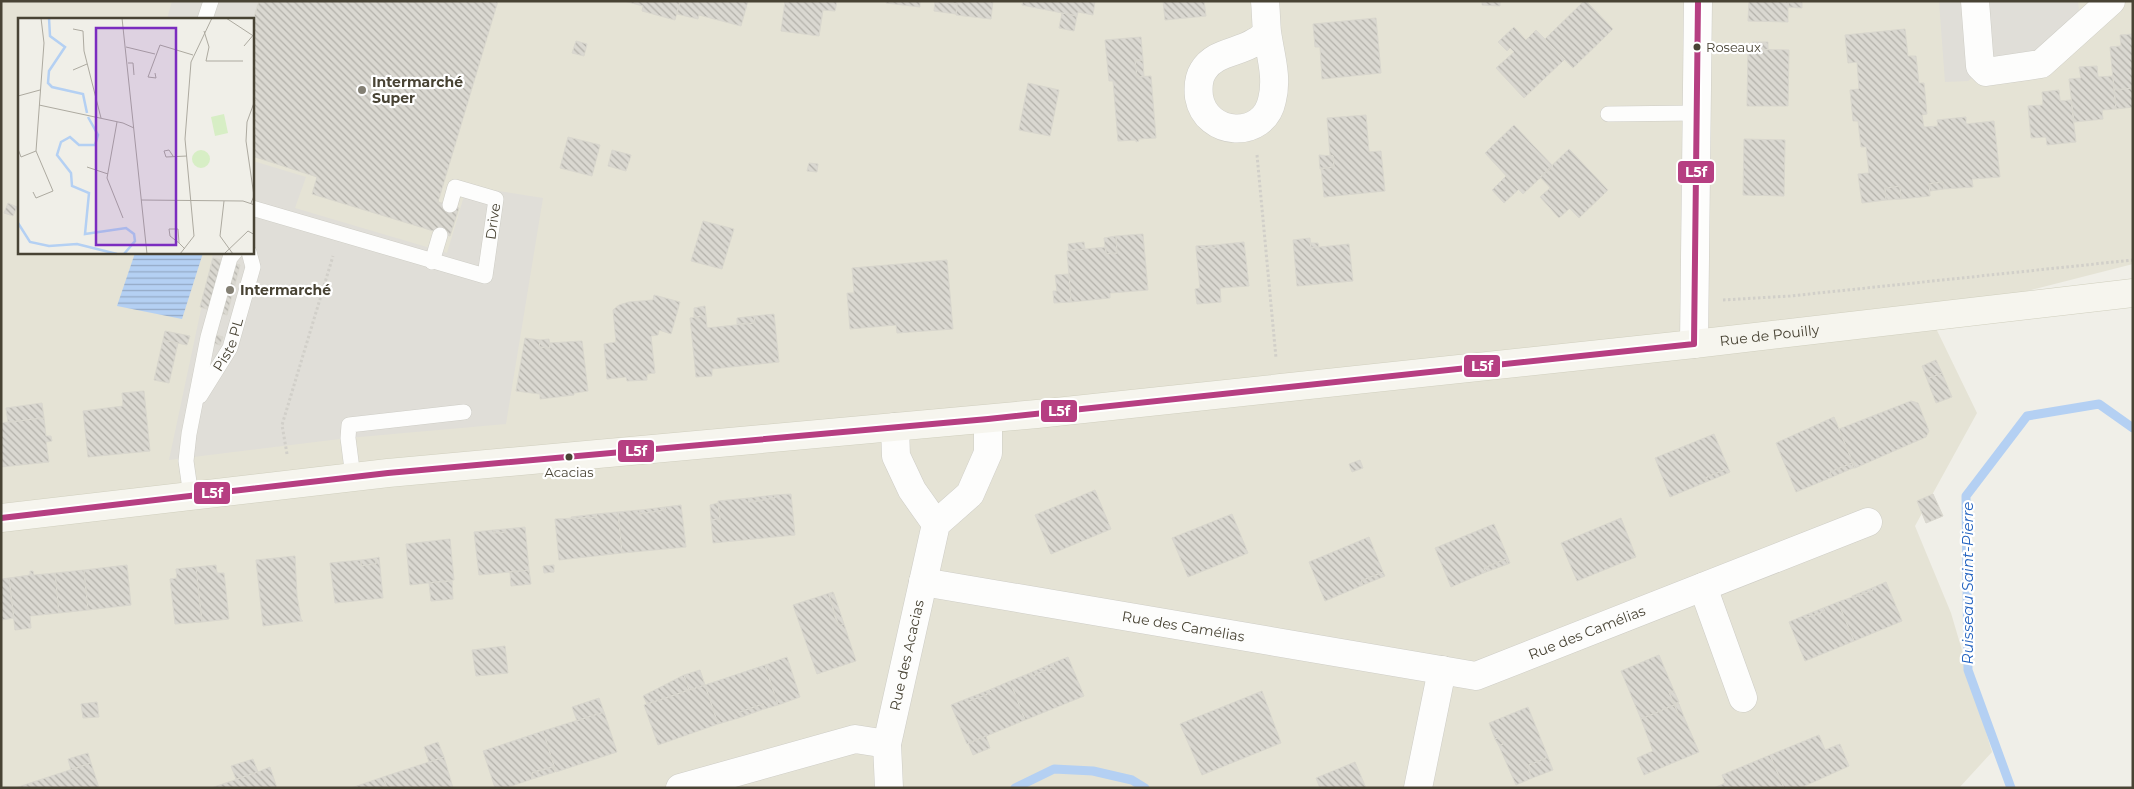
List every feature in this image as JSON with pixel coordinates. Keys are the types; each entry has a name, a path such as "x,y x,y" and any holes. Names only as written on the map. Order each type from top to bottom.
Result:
{"main road":[{"name":"Rue de Pouilly","path":"1,518 353,477 988,419 1694,344 2133,293"}],"street":[{"path":"1265,1 1267,33 1272,54 1274,86 1272,102 1266,114 1254,125 1239,129 1225,128 1210,120 1201,106 1198,87 1202,72 1212,61 1256,42 1267,33"},
{"path":"1694,344 1698,1"},
{"path":"1975,1 1980,66 1986,72 2041,64 2112,1"},
{"path":"895,427 896,456 912,490 936,524 970,494 988,453 988,419"},
{"name":"Rue des Camélias","path":"923,582 1476,676 1868,522"},
{"name":"Rue des Acacias","path":"889,788 887,744 936,524"},
{"path":"1703,587 1743,698"},
{"path":"1418,788 1442,670"},
{"path":"680,788 855,739 887,744"}],"lane":[{"path":"206,18 211,1"},
{"path":"1608,114 1697,113"},
{"name":"Drive","path":"432,262 485,276 496,199 455,187 450,205"},
{"path":"254,212 432,262 440,235"},
{"path":"191,496 186,461 195,404 208,337 230,258 233,254"},
{"name":"Piste PL","path":"195,404 230,348 253,267 250,254"},
{"path":"353,477 348,438 349,425 464,412"}],"path":[{"path":"1254,125 1279,388"},
{"path":"291,484 282,425 340,235"},
{"path":"1694,302 1790,296 2133,260"}],"shaded area":[{"path":"1,1 2133,1 2133,264 1930,316 1977,413 1915,526 1951,613 1992,752 1959,788 1,788"},
{"path":"172,1 259,1 254,19 167,18"},
{"path":"1939,1 2078,1 2079,10 2043,50 2028,54 1997,57 1968,81 1945,82"},
{"path":"254,161 306,177 295,208 447,253 467,186 543,198 506,424 348,438 169,460 213,254 254,254"}],"water":[{"path":"135,254 203,254 182,319 117,306"}],"building":[{"name":"Intermarché Super","path":"259,1 498,1 438,202 459,208 450,236 312,194 317,177 254,157 254,18"},
{"path":"624,1 680,1 675,20 642,11 643,6"},
{"path":"680,1 748,1 741,26 699,15 698,19 677,14"},
{"path":"785,1 837,1 835,11 823,10 819,36 781,31"},
{"path":"886,1 920,1 920,7 886,3"},
{"path":"935,1 993,1 991,19 956,15 957,4"},
{"path":"935,1 957,4 956,14 934,11"},
{"path":"1023,1 1095,1 1093,15 1078,12 1077,16 1022,5"},
{"path":"1163,1 1204,1 1206,16 1165,20"},
{"path":"1482,1 1500,1 1500,6 1482,5"},
{"path":"1584,1 1613,29 1573,68 1545,39"},
{"path":"1749,1 1788,1 1788,22 1748,21"},
{"path":"1788,1 1802,1 1802,8 1788,7"},
{"path":"1062,13 1077,16 1074,31 1059,28"},
{"path":"1376,18 1381,73 1322,79 1320,47 1315,47 1313,24"},
{"path":"1514,27 1526,40 1536,30 1565,59 1524,98 1496,68 1514,52 1510,48 1507,51 1498,42"},
{"path":"1905,29 1908,56 1916,56 1919,83 1924,83 1927,114 1922,115 1924,127 1938,126 1937,120 1966,117 1966,124 1994,121 2000,177 1972,179 1973,187 1944,189 1943,182 1929,184 1930,196 1901,199 1900,186 1885,188 1886,200 1862,203 1858,174 1869,173 1866,147 1861,147 1858,121 1853,121 1850,90 1859,89 1857,62 1848,63 1845,35"},
{"path":"2133,34 2133,88 2114,90 2110,47 2121,46 2120,35"},
{"path":"1141,37 1143,60 1135,60 1137,77 1151,76 1156,138 1138,139 1139,141 1136,142 1136,140 1118,141 1113,81 1109,81 1105,40"},
{"path":"576,41 587,44 584,56 572,53"},
{"path":"1752,42 1768,42 1768,50 1752,49"},
{"path":"1748,49 1789,50 1788,106 1747,106"},
{"path":"1135,60 1143,60 1144,77 1137,77"},
{"path":"2097,66 2098,77 2113,76 2116,109 2102,110 2103,119 2074,122 2069,79 2081,78 2079,67"},
{"path":"1028,83 1059,90 1050,136 1019,130"},
{"path":"2133,88 2133,107 2116,109 2114,90"},
{"path":"2059,90 2060,101 2071,100 2076,142 2047,145 2046,137 2031,138 2028,106 2043,105 2042,92"},
{"path":"1366,115 1369,152 1381,151 1385,191 1324,197 1321,168 1334,167 1333,156 1330,155 1327,118"},
{"path":"1514,125 1553,166 1523,194 1485,153"},
{"path":"568,137 600,145 592,176 560,168"},
{"path":"1744,139 1785,140 1784,196 1743,195"},
{"path":"1569,149 1608,190 1579,218 1540,177"},
{"path":"612,150 631,155 626,171 608,166"},
{"path":"1319,155 1333,156 1334,167 1320,169"},
{"path":"809,163 818,164 817,172 807,171"},
{"path":"1506,176 1519,189 1504,203 1492,190"},
{"path":"1943,182 1944,189 1930,191 1929,184"},
{"path":"1900,186 1901,199 1886,200 1885,188"},
{"path":"1550,188 1570,208 1559,218 1540,197"},
{"path":"8,203 17,207 13,216 4,213"},
{"path":"703,221 734,229 722,269 691,261"},
{"path":"1143,234 1148,290 1110,293 1110,298 1071,302 1067,251 1106,247 1106,254 1117,253 1116,236"},
{"path":"1116,236 1117,253 1106,254 1104,238"},
{"path":"1310,238 1311,248 1349,244 1353,281 1297,286 1293,240"},
{"path":"1084,242 1085,249 1069,250 1068,244"},
{"path":"1244,242 1249,286 1220,288 1221,302 1197,304 1195,289 1200,288 1196,249"},
{"path":"1310,243 1318,243 1319,247 1311,248"},
{"path":"1215,245 1216,247 1196,249 1196,246"},
{"path":"213,258 240,265 227,315 200,307"},
{"path":"947,260 953,329 897,333 896,325 850,329 847,293 854,293 852,268"},
{"path":"1069,274 1071,302 1054,303 1053,291 1057,291 1055,275"},
{"path":"654,295 680,302 671,334 659,330 658,335 651,336 655,373 647,374 647,380 627,381 626,377 607,379 604,344 616,342 613,310 619,305 629,302 653,300"},
{"path":"705,306 706,316 694,317 694,308"},
{"path":"774,314 779,362 712,369 712,376 696,377 690,318 706,316 707,328 755,323 754,316"},
{"path":"754,316 755,323 737,324 737,318"},
{"path":"165,331 190,336 187,345 163,340"},
{"path":"216,335 223,337 220,345 213,343"},
{"path":"525,338 540,340 539,347 550,348 549,343 582,341 588,391 574,393 574,395 540,399 540,394 516,391"},
{"path":"549,339 550,348 539,347 540,340"},
{"path":"163,340 178,343 169,383 154,380"},
{"path":"1936,360 1942,373 1927,379 1922,366"},
{"path":"1942,373 1952,397 1936,403 1927,379"},
{"path":"144,391 150,451 88,457 83,411 123,406 122,393"},
{"path":"1911,401 1918,403 1929,431 1926,437 1855,468 1839,429"},
{"path":"42,403 44,418 8,422 6,408"},
{"path":"1834,417 1855,468 1853,468 1852,463 1830,472 1832,477 1796,492 1776,443"},
{"path":"44,418 46,436 51,436 52,441 46,442 49,462 1,467 1,423"},
{"path":"1714,434 1730,472 1728,473 1726,469 1705,478 1706,482 1670,497 1655,458"},
{"path":"1360,460 1363,468 1352,472 1349,464"},
{"path":"1852,463 1853,468 1832,477 1830,472"},
{"path":"1726,469 1728,473 1706,482 1705,478"},
{"path":"1095,490 1111,529 1051,554 1035,515"},
{"path":"791,494 795,535 713,543 711,520 720,519 718,501 749,498 749,502 775,498 775,495"},
{"path":"1933,494 1943,516 1926,523 1917,501"},
{"path":"775,495 775,498 749,502 749,498"},
{"path":"718,503 720,519 711,520 710,505"},
{"path":"681,505 686,547 622,553 618,512 640,510 640,514 666,510 665,507"},
{"path":"665,507 666,510 640,514 640,510"},
{"path":"618,512 622,553 559,560 555,519 597,517 596,514"},
{"path":"596,514 597,517 572,519 571,517"},
{"path":"1232,514 1248,553 1188,577 1172,538"},
{"path":"1621,518 1636,557 1577,581 1561,543"},
{"path":"1494,524 1510,563 1508,564 1506,559 1484,568 1486,572 1451,587 1435,548"},
{"path":"525,527 529,570 479,575 474,532 494,530 494,533 506,532 505,529"},
{"path":"505,529 506,532 494,533 494,530"},
{"path":"1369,537 1383,572 1361,581 1363,585 1325,601 1309,562"},
{"path":"450,539 454,580 410,585 406,544"},
{"path":"295,556 297,596 303,621 263,626 256,560"},
{"path":"379,557 383,598 335,603 330,563 361,560 361,566 376,564 376,558"},
{"path":"376,558 376,564 361,566 361,560"},
{"path":"1506,559 1508,564 1486,572 1484,568"},
{"path":"127,565 131,605 88,610 84,570"},
{"path":"216,565 217,573 224,573 229,619 202,622 196,567"},
{"path":"554,565 554,572 544,573 543,566"},
{"path":"196,567 202,622 175,624 170,579 177,578 176,569"},
{"path":"84,570 88,610 59,613 55,573"},
{"path":"529,570 531,584 511,586 510,572"},
{"path":"30,571 33,571 34,575 55,573 59,613 30,616 31,628 15,630 9,578 30,575"},
{"path":"1383,572 1385,576 1363,585 1361,581"},
{"path":"9,578 14,618 1,620 1,579"},
{"path":"452,581 453,599 431,601 429,583"},
{"path":"1886,582 1902,621 1854,641 1838,602 1873,590 1872,588"},
{"path":"1872,588 1873,590 1853,598 1852,596"},
{"path":"833,592 834,594 829,595 835,617 839,626 844,624 856,661 817,674 793,605"},
{"path":"834,594 844,624 839,626 829,595"},
{"path":"1838,602 1854,641 1805,661 1789,622 1803,616 1805,618 1818,614 1825,611 1823,608"},
{"path":"1823,608 1825,611 1818,614 1805,618 1803,616"},
{"path":"505,646 508,673 476,676 472,650"},
{"path":"1659,655 1674,691 1669,692 1674,704 1679,703 1641,719 1621,671"},
{"path":"787,657 800,697 778,705 765,665"},
{"path":"1068,657 1084,696 1025,720 1010,681 1030,673 1031,677 1054,666 1053,663"},
{"path":"1053,663 1054,666 1031,677 1030,673"},
{"path":"765,665 778,705 764,709 763,704 740,712 742,717 718,724 705,685"},
{"path":"700,670 705,685 689,690 684,675"},
{"path":"684,675 689,690 647,704 643,696"},
{"path":"1010,681 1025,720 967,744 951,705 966,699 967,702 983,696 991,692 989,690"},
{"path":"705,685 718,724 658,745 644,705"},
{"path":"989,690 991,692 967,702 966,699"},
{"path":"1262,691 1281,743 1202,775 1180,724"},
{"path":"1674,691 1679,702 1674,704 1669,692"},
{"path":"599,698 604,712 577,721 572,707"},
{"path":"97,702 99,717 83,718 81,704"},
{"path":"1679,703 1675,706 1680,718 1684,717 1699,752 1644,775 1637,758 1653,751 1641,719"},
{"path":"763,704 764,709 742,717 740,712"},
{"path":"1679,704 1684,717 1680,718 1675,706"},
{"path":"1528,707 1548,757 1527,766 1532,778 1516,785 1499,746 1503,744 1500,737 1495,739 1489,723"},
{"path":"604,712 617,752 556,772 543,731"},
{"path":"543,731 556,772 553,767 539,770 532,773 532,779 506,788 495,788 483,751"},
{"path":"1819,735 1825,750 1840,744 1849,766 1800,788 1784,788 1770,755"},
{"path":"986,736 990,748 973,755 968,743"},
{"path":"1500,737 1503,744 1499,746 1495,739"},
{"path":"438,742 444,757 429,762 424,747"},
{"path":"88,753 91,763 71,770 68,759"},
{"path":"1770,755 1784,788 1714,788 1725,783 1722,775"},
{"path":"444,757 453,788 387,788 383,777"},
{"path":"1548,757 1553,770 1532,778 1527,766"},
{"path":"253,759 258,772 236,779 231,766"},
{"path":"1355,762 1366,788 1320,788 1316,778"},
{"path":"91,763 99,788 32,788 30,783"},
{"path":"270,767 277,788 211,788 258,772"},
{"path":"553,767 555,772 532,779 532,773"},
{"path":"383,777 387,788 351,788"},
{"path":"30,783 32,788 16,788"}],"waterway":[{"name":"Ruisseau Saint-Pierre","path":"2011,788 1968,670 1966,496 2027,416 2099,404 2133,428"},
{"name":"Ruisseau Saint-Pierre","path":"1015,788 1054,769 1093,771 1132,780 1145,788"}],"transit line":[{"name":"L5f","path":"1694,344 1698,1"},
{"name":"L5f","path":"1,518 388,473 988,419 1694,344"}],"place":[{"name":"Roseaux","path":"1697,47"},
{"name":"Intermarché Super","path":"362,90"},
{"name":"Intermarché","path":"230,290"},
{"name":"Acacias","path":"569,457"}]}
